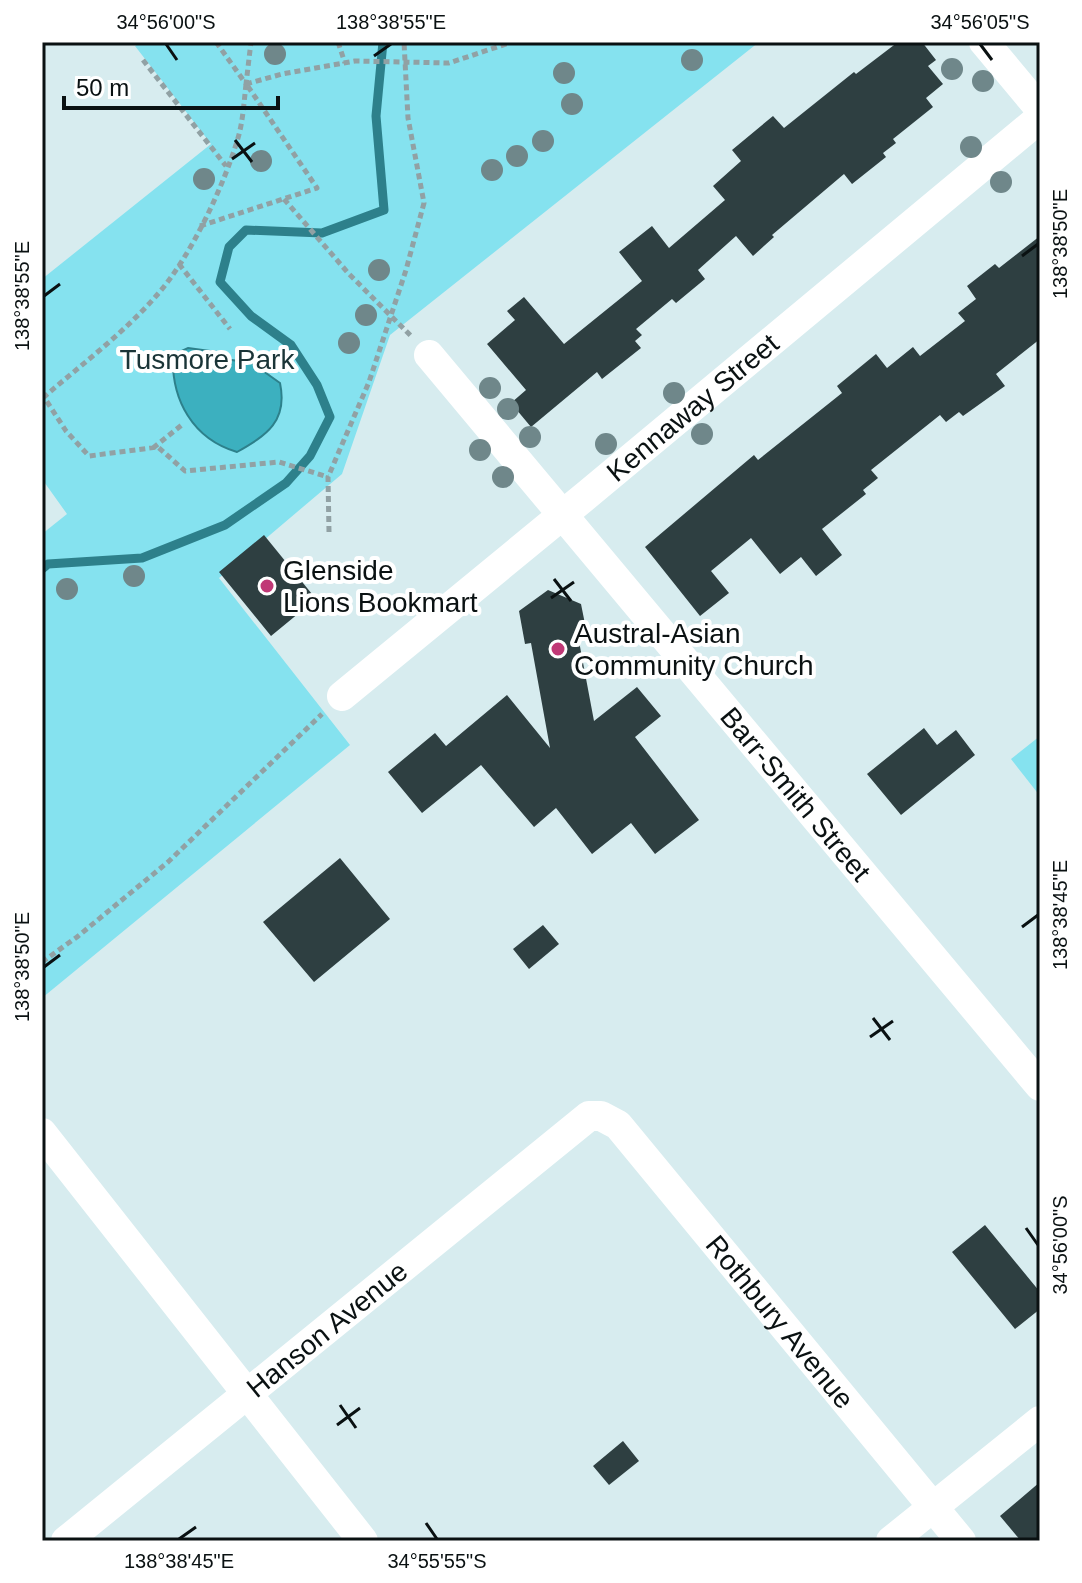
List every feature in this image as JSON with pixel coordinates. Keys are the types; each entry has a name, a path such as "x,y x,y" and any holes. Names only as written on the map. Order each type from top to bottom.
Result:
{"street":[{"path":"984,42 1040,109"},
{"name":"Kennaway Street","path":"342,696 1040,118"},
{"name":"Barr-Smith Street","path":"429,355 1040,1086"},
{"name":"Hanson Avenue","path":"66,1541 589,1116"},
{"name":"Rothbury Avenue","path":"589,1116 601,1116 618,1125 961,1541"},
{"path":"42,1133 363,1541"},
{"path":"891,1541 1040,1421"}],"path":[{"path":"200,226 317,188 216,42"},
{"path":"251,42 238,137 200,226 179,264 158,294 43,398 66,431 89,456 158,447 185,471 279,462 328,477"},
{"path":"338,42 345,63"},
{"path":"329,532 328,477 369,382 424,203 408,118 404,42"},
{"path":"246,84 345,63 449,63 512,42"},
{"path":"143,60 227,166"},
{"path":"284,199 429,355"},
{"path":"179,264 230,329"},
{"path":"153,448 183,424"},
{"path":"42,962 168,862 342,696"}],"green space":[{"name":"Tusmore Park","path":"141,42 759,42 390,335 342,474 219,578 350,745 42,998 42,534 67,514 42,479 42,279 211,144 135,46"},
{"path":"1040,736 1040,796 1011,759"}],"shaded area":[{"path":"188,348 217,352 225,359 252,363 280,383 281,407 266,433 237,452 208,438 197,427 181,402 173,372 173,355"}],"building":[{"path":"898,42 922,42 936,60 928,66 943,84 926,98 933,107 893,139 896,143 883,153 886,157 852,184 844,174 772,235 774,237 753,256 736,236 698,270 705,279 676,303 672,299 636,329 642,335 635,341 641,348 602,379 597,372 531,427 511,403 526,390 487,344 515,320 507,311 524,297 564,344 642,281 619,252 652,226 669,248 725,200 713,186 741,161 732,150 773,116 784,128 854,72 856,74"},
{"path":"1040,236 1040,339 996,374 1005,386 963,416 959,412 946,422 940,415 871,470 878,478 863,490 866,494 822,529 842,555 816,576 801,557 780,574 751,538 711,571 729,593 700,616 645,547 754,455 758,460 842,393 837,386 876,354 887,368 913,347 920,356 965,321 958,313 976,299 967,286 995,264 999,268"},
{"name":"Glenside Lions Bookmart","path":"264,535 316,599 271,636 219,572"},
{"path":"548,590 581,604 587,634 578,636 594,721 637,687 661,716 635,737 699,820 655,854 631,823 592,854 556,808 534,827 481,765 422,813 388,772 435,733 446,746 507,695 550,748 531,643 525,644 519,611"},
{"path":"924,728 937,745 956,730 975,755 901,815 867,774"},
{"path":"340,858 390,919 314,982 263,922"},
{"path":"543,925 559,944 529,969 513,949"},
{"path":"985,1225 1040,1292 1040,1309 1015,1329 952,1252"},
{"path":"623,1441 639,1461 609,1485 593,1466"},
{"path":"1040,1482 1040,1541 1021,1541 1000,1516"}],"waterway":[{"path":"42,569 48,564 142,558 225,525 286,483 310,456 330,417 317,385 291,345 251,316 220,282 229,247 246,230 322,233 384,210 376,116 383,42"}],"place":[{"name":"Glenside Lions Bookmart","path":"267,586"},
{"name":"Austral-Asian Community Church","path":"558,649"}]}
